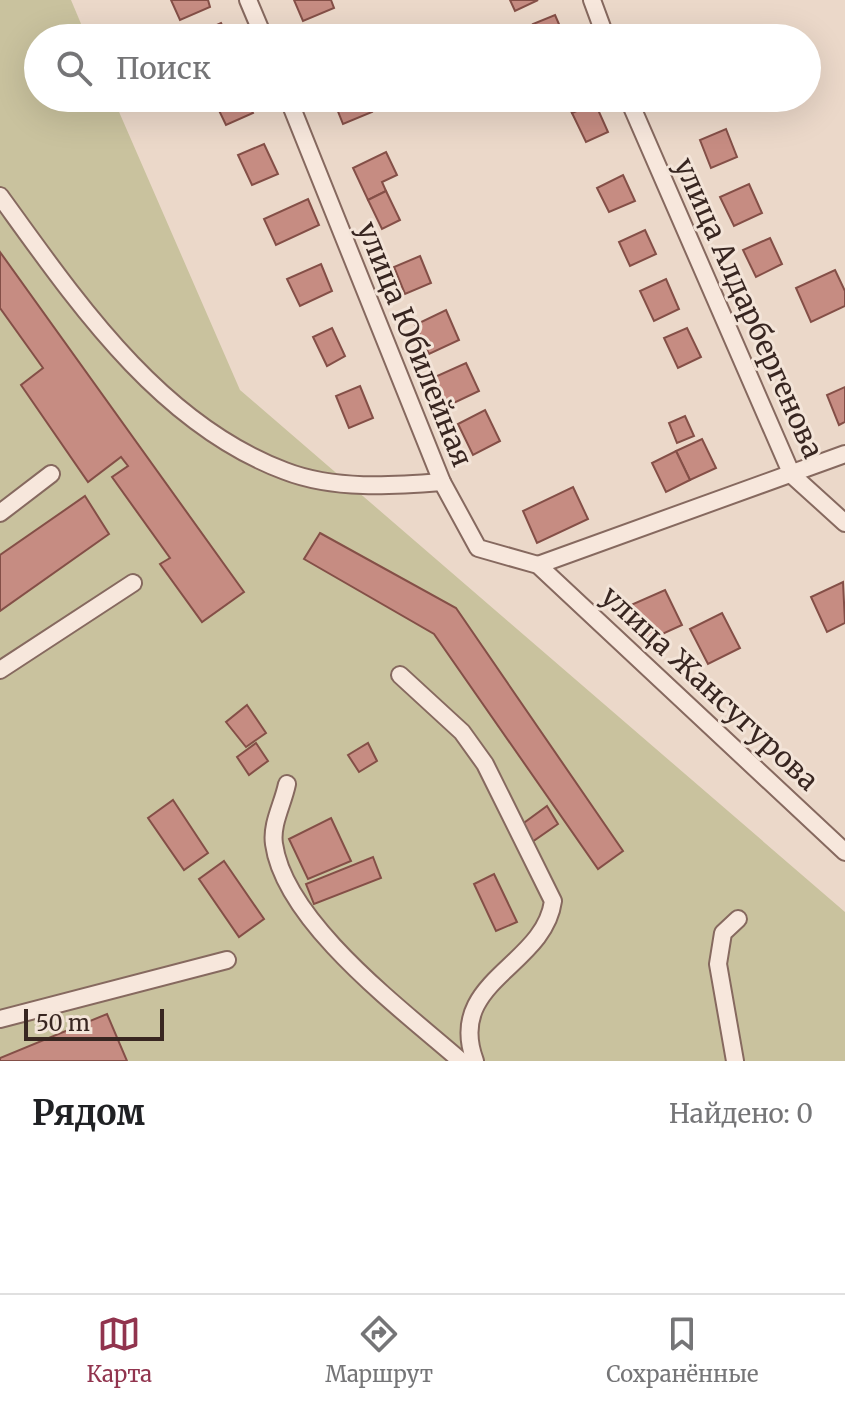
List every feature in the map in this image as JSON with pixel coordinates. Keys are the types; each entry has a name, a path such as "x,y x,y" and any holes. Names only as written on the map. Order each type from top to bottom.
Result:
{"street":[{"path":"248,0 258,24"},
{"path":"592,0 601,24"},
{"name":"улица Юбилейная","path":"294,112 442,482 478,548 538,565"},
{"name":"улица Алдарбергенова","path":"634,112 792,475 845,523"},
{"path":"0,196 42,255 143,375 198,424 242,452 288,472 388,486 442,482"},
{"path":"538,565 845,454"},
{"path":"0,513 51,474"},
{"name":"улица Жансугурова","path":"538,565 844,849"},
{"path":"0,670 133,583"},
{"path":"400,675 462,732 485,764 553,901 551,921 532,946 481,994 472,1013 468,1043 475,1061"},
{"path":"287,784 274,826 274,846 308,921 418,1026 461,1061"},
{"path":"735,1061 718,964 723,933 738,919"},
{"path":"0,1019 227,960"}],"shaded area":[{"path":"0,0 71,0 81,24 24,24 24,112 119,112 240,390 845,912 845,1061 0,1061"}],"building":[{"path":"171,0 208,0 210,7 180,20"},
{"path":"294,0 331,0 334,8 303,21"},
{"path":"510,0 538,0 515,11"},
{"path":"555,15 559,24 533,24"},
{"path":"220,112 253,112 253,113 226,125"},
{"path":"338,112 372,112 343,124"},
{"path":"599,112 608,132 586,142 572,113"},
{"path":"726,129 737,157 711,168 700,140"},
{"path":"264,144 278,174 252,185 238,155"},
{"path":"386,152 397,175 382,182 386,191 368,200 353,168"},
{"path":"623,175 635,201 609,212 597,188"},
{"path":"749,184 762,213 734,226 720,197"},
{"path":"386,191 400,220 382,229 368,200"},
{"path":"308,199 319,225 276,245 264,219"},
{"path":"645,230 656,254 630,266 619,242"},
{"path":"770,238 782,264 756,277 743,250"},
{"path":"0,252 244,592 202,622 160,564 170,558 112,477 128,466 121,457 88,482 21,385 43,368 0,308"},
{"path":"420,256 431,283 405,294 394,267"},
{"path":"321,264 332,291 300,306 287,279"},
{"path":"835,270 845,291 845,306 811,322 796,288"},
{"path":"666,279 679,309 654,321 640,291"},
{"path":"446,310 459,340 429,354 415,325"},
{"path":"332,328 345,356 327,366 313,337"},
{"path":"687,328 701,357 678,368 664,338"},
{"path":"466,363 479,391 439,410 426,381"},
{"path":"360,386 373,418 349,428 336,396"},
{"path":"845,387 845,422 839,425 827,395"},
{"path":"485,410 500,441 473,455 458,424"},
{"path":"685,416 694,436 677,443 669,423"},
{"path":"702,439 716,468 690,480 676,451"},
{"path":"676,451 690,480 666,492 652,463"},
{"path":"573,487 588,519 537,543 523,511"},
{"path":"85,496 109,534 0,611 0,555"},
{"path":"320,533 456,608 623,851 598,869 434,634 304,559"},
{"path":"843,582 845,623 827,632 811,597"},
{"path":"665,590 682,625 647,641 631,605"},
{"path":"722,613 740,648 708,664 690,629"},
{"path":"247,705 266,733 246,747 226,722"},
{"path":"256,743 268,761 249,775 237,757"},
{"path":"368,743 377,761 359,772 348,755"},
{"path":"173,800 208,853 184,870 148,818"},
{"path":"547,806 558,824 532,842 521,825"},
{"path":"331,818 351,861 308,879 289,839"},
{"path":"373,857 381,878 314,904 306,884"},
{"path":"224,861 264,919 239,937 199,879"},
{"path":"494,874 517,922 496,931 474,884"},
{"path":"107,1014 127,1061 0,1061 0,1058"}]}
